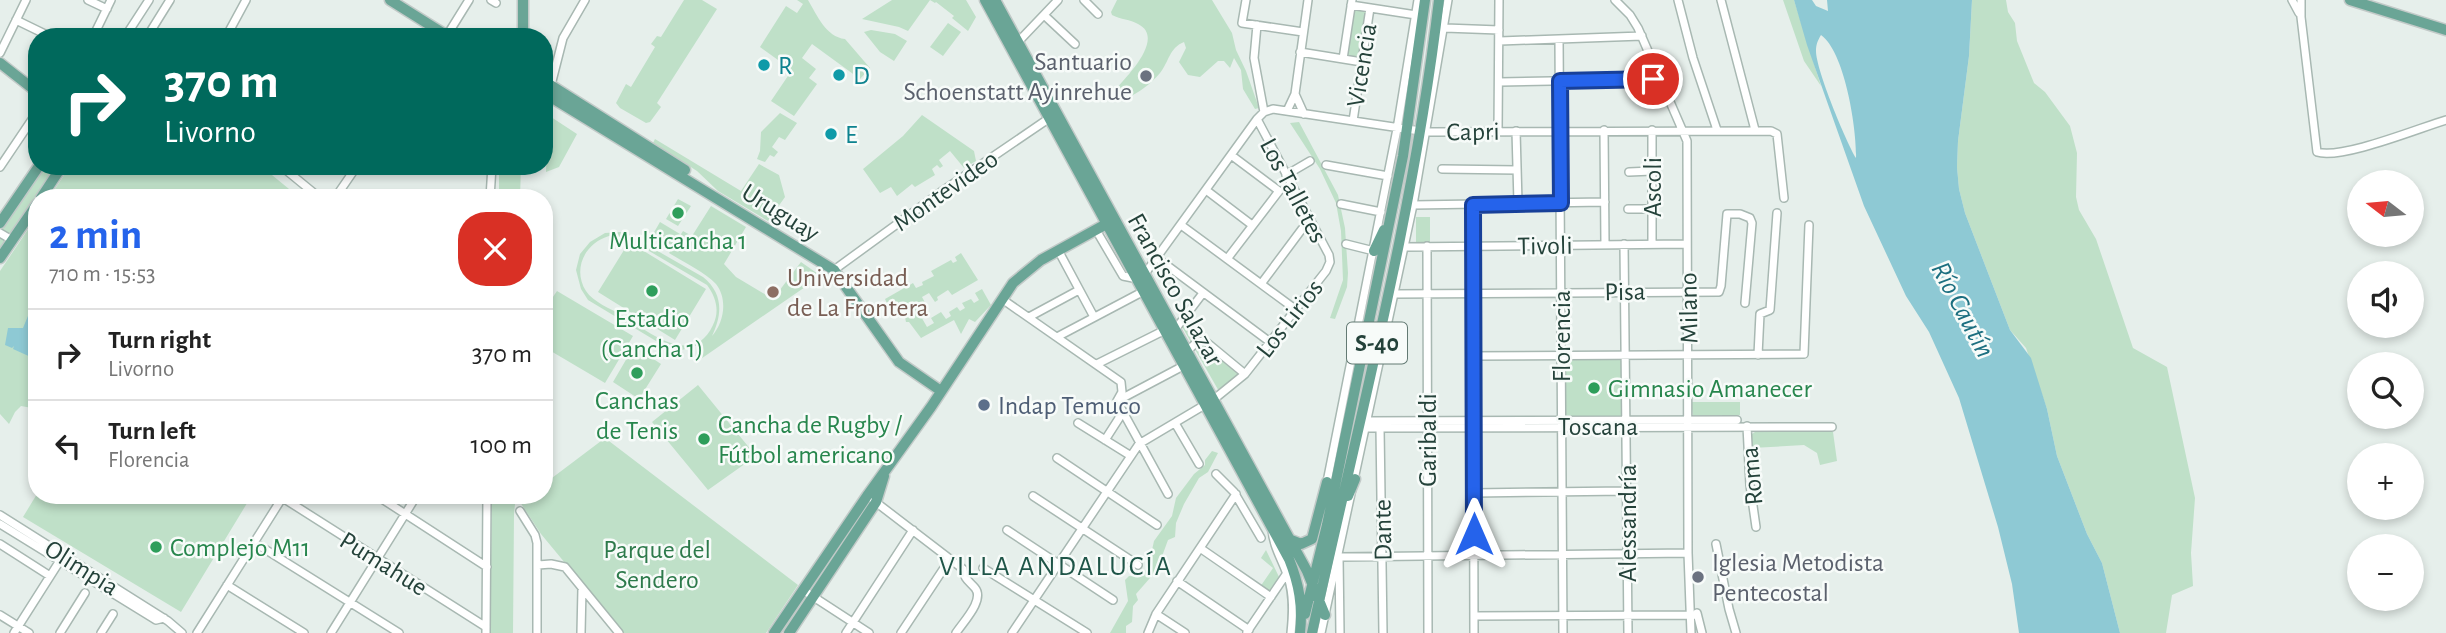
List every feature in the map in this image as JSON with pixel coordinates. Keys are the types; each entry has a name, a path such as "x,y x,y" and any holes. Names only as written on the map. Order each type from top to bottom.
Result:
{"main road":[{"path":"390,0 434,28"},
{"path":"523,0 523,28"},
{"path":"529,0 529,28"},
{"name":"Francisco Salazar","path":"985,0 1053,115 1170,330 1185,365 1210,402 1290,540 1313,583 1325,615"},
{"name":"Francisco Salazar","path":"995,0 1098,209 1110,222"},
{"name":"S-40","path":"1312,633 1386,215 1403,129 1412,100 1425,0"},
{"name":"S-40","path":"1301,633 1332,523 1402,242 1424,132 1438,0"},
{"path":"2350,0 2446,28"},
{"path":"0,63 28,85"},
{"name":"Uruguay","path":"553,92 669,159 692,175 709,192 834,270 901,365 943,392"},
{"path":"1412,100 1413,116 1424,132"},
{"path":"0,223 33,175"},
{"path":"1402,242 1413,205"},
{"path":"1093,231 1098,209"},
{"path":"1374,251 1386,215"},
{"path":"0,258 28,217"},
{"path":"919,424 930,414 954,371 1013,282 1058,250 1110,222"},
{"name":"Francisco Salazar","path":"1141,277 1144,291 1186,352 1289,559 1294,585 1302,606 1301,633"},
{"path":"931,407 931,394 925,382 941,380 954,371"},
{"path":"789,633 813,597 885,472 943,392"},
{"path":"1332,523 1355,479"},
{"path":"1327,482 1332,523"},
{"path":"1290,540 1301,544 1312,539 1327,482"},
{"path":"774,633 871,499"}],"street":[{"path":"0,52 26,0"},
{"path":"88,0 107,9"},
{"path":"98,28 111,0"},
{"path":"131,28 149,0"},
{"path":"153,28 170,0"},
{"path":"231,28 246,0"},
{"path":"452,28 469,0"},
{"path":"553,70 563,38 585,0"},
{"path":"1018,42 1058,0"},
{"path":"1084,0 1098,14"},
{"path":"1246,0 1242,23 1303,32"},
{"path":"1287,111 1295,94 1308,0"},
{"path":"1341,204 1386,215 1388,176 1403,129 1418,0"},
{"path":"1448,0 1413,205 1605,202"},
{"path":"1499,0 1499,131"},
{"name":"Milano","path":"1615,0 1630,15 1642,36 1687,141 1688,553 1690,599 1702,633"},
{"path":"1678,0 1693,58 1717,130"},
{"path":"1721,0 1755,130 1777,134 1784,198"},
{"path":"2292,0 2301,17"},
{"path":"2301,0 2317,152 2331,154 2346,151 2446,120"},
{"path":"1352,3 1416,15"},
{"name":"Vicencia","path":"1343,59 1352,3"},
{"name":"Vicencia","path":"1353,121 1370,8"},
{"path":"1044,15 1075,44"},
{"path":"16,20 32,28"},
{"path":"1141,277 1264,112 1254,58 1257,25"},
{"path":"1445,28 1499,30"},
{"path":"1500,41 1642,36"},
{"name":"Florencia","path":"1559,39 1563,633"},
{"path":"1300,52 1362,62"},
{"path":"1500,82 1661,79"},
{"path":"1295,94 1304,114"},
{"name":"Capri","path":"1264,112 1273,109 1424,132 1755,130"},
{"name":"Montevideo","path":"834,270 1053,115"},
{"name":"Los Talletes","path":"1257,119 1329,255 1330,262"},
{"path":"0,167 28,125"},
{"path":"1604,130 1605,244"},
{"name":"Ascoli","path":"1652,130 1652,244"},
{"path":"1516,131 1517,203"},
{"path":"1227,259 1279,191 1231,155"},
{"path":"1286,175 1310,161"},
{"path":"1326,165 1388,176"},
{"path":"1442,169 1517,170"},
{"path":"1629,172 1652,171"},
{"path":"292,175 309,189"},
{"path":"1206,190 1252,225"},
{"path":"1473,205 1474,633"},
{"path":"1628,209 1652,209"},
{"path":"1758,355 1760,314 1770,310 1777,213"},
{"name":"Pisa","path":"1394,293 1719,292 1727,214 1740,214 1750,218 1752,223 1745,303"},
{"path":"1181,225 1295,309"},
{"path":"1473,356 1804,354 1809,225"},
{"path":"1261,284 1301,229"},
{"name":"Francisco Salazar","path":"1093,231 1123,276 1141,277"},
{"path":"0,233 12,240"},
{"path":"1321,633 1394,293 1402,242"},
{"name":"Tivoli","path":"1402,242 1427,246 1687,244"},
{"path":"1327,482 1374,251 1346,244"},
{"name":"Alessandría","path":"1624,244 1628,633"},
{"name":"Garibaldi","path":"1427,246 1428,633"},
{"path":"1058,250 1094,317"},
{"path":"1157,258 1269,342"},
{"name":"Los Lirios","path":"1139,444 1210,402 1245,374 1326,271 1330,262"},
{"path":"1029,317 1079,290"},
{"path":"1057,337 1144,291"},
{"path":"1097,364 1170,330 1203,292"},
{"path":"1002,299 1121,382 1122,392 1117,401"},
{"path":"1186,352 1198,342 1205,341 1245,374"},
{"path":"1117,401 1185,365"},
{"path":"1117,401 1168,494"},
{"path":"1105,440 1123,412"},
{"name":"Toscana","path":"1689,423 1737,419"},
{"path":"1079,423 1131,456"},
{"path":"1175,423 1199,464"},
{"name":"Toscana","path":"1365,425 1689,423 1832,427"},
{"name":"Toscana","path":"1365,425 1380,428 1427,424"},
{"name":"Roma","path":"1747,426 1749,485 1756,527"},
{"name":"Dante","path":"1380,428 1383,633"},
{"path":"1012,633 1139,444"},
{"path":"1057,458 1157,525"},
{"path":"1216,474 1236,494 1261,538"},
{"path":"1474,493 1626,491"},
{"path":"1148,633 1156,614 1236,494"},
{"path":"1033,496 1138,565"},
{"path":"871,499 963,569 966,579 976,589 979,596 956,633"},
{"path":"197,633 279,504"},
{"name":"Pumahue","path":"296,504 486,630"},
{"path":"390,504 487,567"},
{"path":"331,633 411,504"},
{"path":"486,630 487,504"},
{"path":"520,511 535,534 538,565 537,633"},
{"name":"Olimpia","path":"0,515 62,558"},
{"name":"Olimpia","path":"0,524 164,618 183,632"},
{"path":"1272,529 1273,539 1294,585 1291,633"},
{"path":"846,633 913,530"},
{"path":"1007,530 1113,600"},
{"path":"255,542 399,633"},
{"path":"0,544 50,576"},
{"path":"1716,544 1736,633"},
{"path":"1200,548 1271,597"},
{"path":"1339,557 1688,553"},
{"path":"1339,557 1340,633"},
{"path":"16,630 62,558"},
{"path":"901,633 950,559"},
{"path":"538,565 565,567 618,633"},
{"path":"983,568 1087,633"},
{"path":"1177,581 1248,631 1287,573"},
{"path":"228,585 304,633"},
{"path":"1277,589 1294,585"},
{"path":"582,587 582,633"},
{"path":"803,590 869,633"},
{"path":"60,633 85,593"},
{"path":"101,633 113,614"},
{"path":"1156,614 1185,633"},
{"path":"0,615 16,630 29,633"},
{"path":"1475,615 1694,615 1691,633"}],"green space":[{"path":"684,0 702,0 717,9 657,103 661,107 650,122 646,123 616,103 626,84 631,87 655,47 651,44 657,36 661,37"},
{"path":"797,0 808,0 827,30 845,39 870,68 860,79 812,44 802,58 816,69 809,78 817,84 794,116 771,101 792,70 760,47 786,6 797,13 803,4"},
{"path":"892,0 930,0 908,31 862,19"},
{"path":"930,0 966,0 976,17 968,31 952,18 954,16"},
{"path":"1117,0 1212,0 1232,33 1259,108 1255,109 1243,89 1241,70 1234,58 1230,68 1224,61 1218,61 1200,77 1188,75 1179,62 1186,48 1184,42 1175,48 1163,69 1151,82 1135,94 1118,100 1116,89 1135,67 1146,48 1148,38 1146,30 1138,24 1112,15"},
{"path":"1783,0 1794,0 1821,86 1804,61"},
{"path":"1972,0 2006,0 2008,12 2015,23 2017,41 2034,83 2045,92 2070,126 2077,153 2076,197 2079,210 2096,239 2133,348 2167,367 2195,498 2191,553 2193,586 2172,595 2166,633 2120,633 2102,563 2087,534 2057,456 2047,409 2026,348 2010,330 1965,213 1957,167"},
{"path":"1353,8 1368,10 1360,59 1346,57"},
{"path":"948,23 961,32 943,56 930,47"},
{"path":"871,30 895,34 907,41 894,61 880,52 864,32"},
{"path":"780,113 797,123 785,140 779,137 772,147 778,152 774,157 770,155 765,162 757,159 761,132"},
{"path":"922,115 974,151 976,161 964,168 950,151 939,160 943,166 940,168 937,165 932,169 935,175 915,187 912,184 897,196 891,187 880,193 863,169 903,136"},
{"path":"553,118 577,134 559,167 553,169"},
{"path":"1299,122 1338,195 1345,228 1347,287 1335,319 1330,318 1343,280 1341,231 1336,203 1320,169 1290,123"},
{"path":"655,139 741,191 759,164 779,175 785,197 768,221 718,191 697,171 653,143"},
{"path":"34,175 50,175 40,189 28,189 28,208 0,249 0,227"},
{"path":"64,175 272,175 289,189 55,189"},
{"path":"499,175 521,175 520,189 499,189"},
{"name":"Multicancha 1","path":"678,199 691,206 678,226 666,219"},
{"path":"711,206 746,227 724,264 736,277 773,299 801,262 821,276 695,363 697,349 701,344 682,350 661,344 588,300 581,289 576,270 580,254 590,242 605,233 628,234 703,277 715,290 719,313 712,336 722,318 720,290 706,275 669,253 683,231 692,236","holes":["609,236 627,238 707,285 717,309 713,325 704,338 694,344 669,342 644,330 589,295 580,274 587,251 593,244"]},
{"path":"1416,217 1430,217 1430,243 1416,242"},
{"path":"660,222 680,234 673,246 653,234"},
{"path":"28,229 28,407 21,406 9,424 0,414 0,271"},
{"name":"Estadio (Cancha 1)","path":"629,242 706,289 675,340 598,292"},
{"path":"961,253 978,280 952,295 948,290 937,297 935,302 929,293 922,297 928,308 919,313 927,327 934,323 931,318 941,312 946,319 951,316 949,312 957,307 960,311 965,308 962,303 971,299 974,303 979,300 975,293 982,289 991,305 975,322 969,319 961,334 954,320 921,338 909,322 906,322 904,313 896,305 889,308 885,299 913,283 916,288 923,285 922,282 934,276 931,271 951,260 953,263 957,261 955,257"},
{"path":"557,291 633,336 605,383 553,352 553,297"},
{"path":"1182,323 1243,374 1220,393 1181,325"},
{"name":"Canchas de Tenis","path":"634,346 661,364 639,399 613,382"},
{"name":"Gimnasio Amanecer","path":"1566,359 1621,359 1622,417 1566,417"},
{"name":"Cancha de Rugby / Fútbol americano","path":"698,385 756,456 708,490 652,422"},
{"path":"1691,402 1740,402 1740,415 1693,415"},
{"path":"1833,432 1837,461 1820,465 1817,453 1804,445 1752,448 1752,434"},
{"name":"Parque del Sendero","path":"605,438 798,585 766,633 623,633 541,534 521,504 553,504 553,477"},
{"path":"1212,451 1218,453 1208,472 1199,478 1184,504 1176,523 1175,537 1168,540 1157,570 1136,594 1138,600 1133,606 1132,622 1126,626 1126,633 1110,633 1128,601 1125,580 1129,576 1141,577 1141,573 1148,568 1154,541 1172,516 1176,498 1194,474 1205,465 1205,460"},
{"path":"31,504 247,504 181,612 23,517"},
{"path":"492,504 515,504 513,633 490,633"},
{"path":"1266,550 1280,579 1270,593 1260,587 1273,568 1261,558"}],"water":[{"name":"Río Cautín","path":"1794,0 1812,0 1816,6 1828,11 1827,0 1972,0 1969,56 1958,141 1959,189 1965,213 2010,330 2031,358 2047,409 2057,456 2087,534 2102,563 2120,633 2019,633 2012,584 1998,527 1959,398 1929,332 1906,296 1864,206 1807,45","holes":["1821,35 1837,57 1848,92 1856,158 1832,105 1817,60 1816,46"]},
{"path":"28,316 28,356 13,349 14,346 12,348 5,345 8,328 23,328"}],"place":[{"name":"R","path":"764,65"},
{"name":"D","path":"839,75"},
{"name":"Santuario Schoenstatt Ayinrehue","path":"1146,76"},
{"name":"E","path":"831,134"},
{"name":"Multicancha 1","path":"678,213"},
{"name":"Estadio (Cancha 1)","path":"652,291"},
{"name":"Universidad de La Frontera","path":"773,292"},
{"name":"Canchas de Tenis","path":"637,373"},
{"name":"Gimnasio Amanecer","path":"1594,388"},
{"name":"Indap Temuco","path":"984,405"},
{"name":"Cancha de Rugby / Fútbol americano","path":"704,439"},
{"name":"Complejo M11","path":"156,547"},
{"name":"Iglesia Metodista Pentecostal","path":"1698,577"}],"district":[{"name":"VILLA ANDALUCÍA","path":"1056,565"}],"route":[{"path":"1474,534 1473,205 1561,203 1560,81 1653,79"}]}
